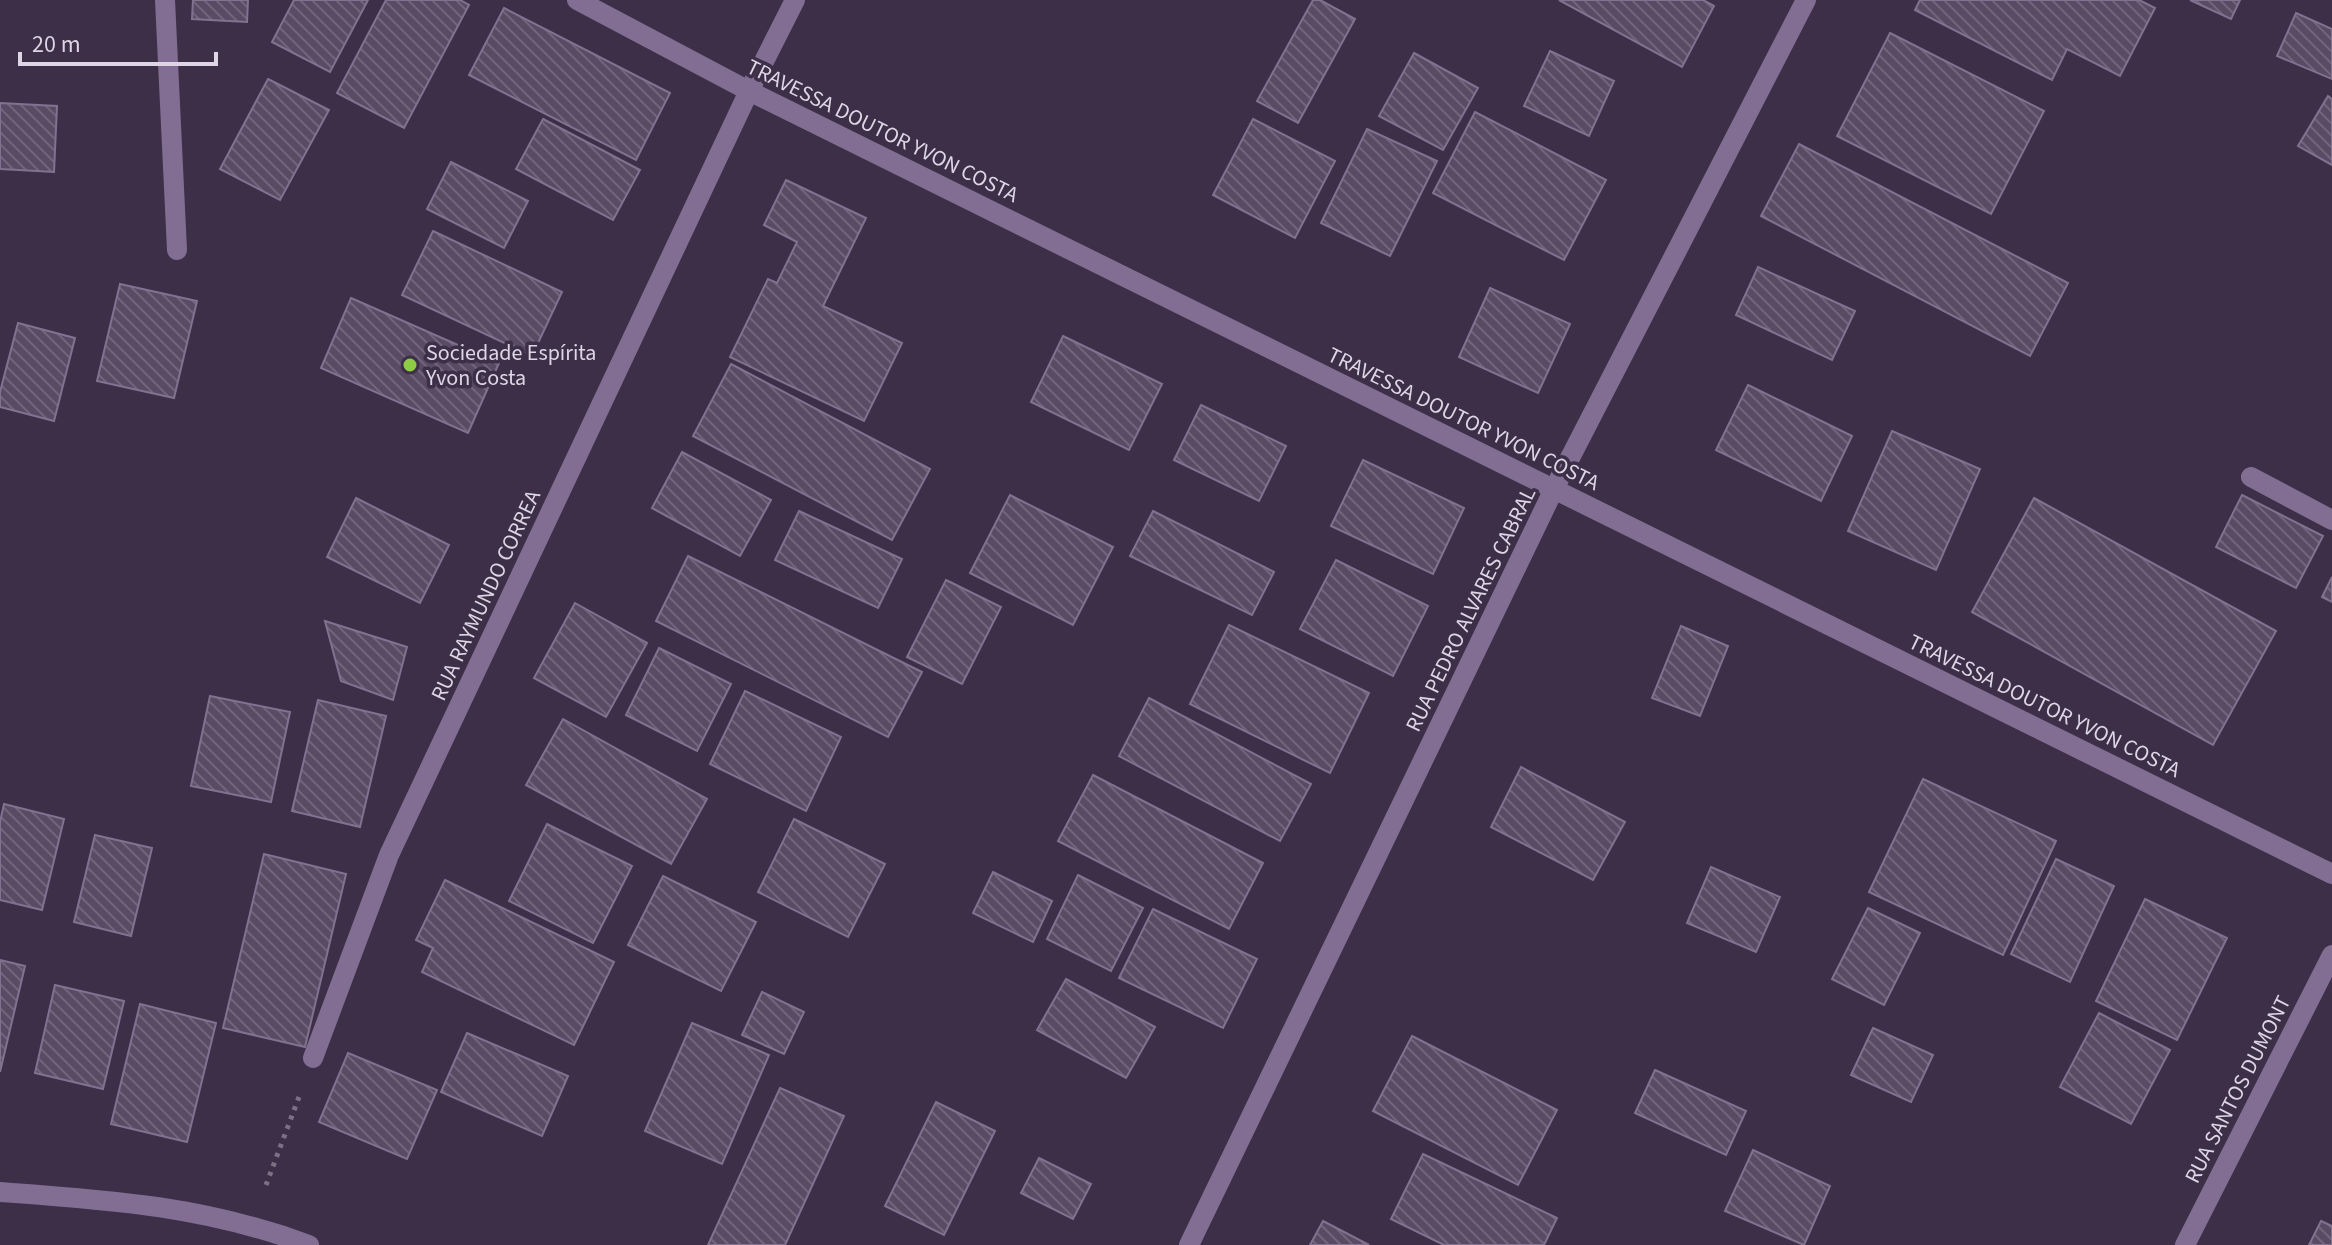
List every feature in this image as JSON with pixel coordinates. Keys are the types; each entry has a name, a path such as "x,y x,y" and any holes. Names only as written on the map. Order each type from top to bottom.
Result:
{"street":[{"path":"165,0 177,250"},
{"name":"TRAVESSA DOUTOR YVON COSTA","path":"577,0 749,91 2332,874"},
{"name":"RUA RAYMUNDO CORREA","path":"313,1058 389,855 749,91 795,0"},
{"name":"RUA PEDRO ALVARES CABRAL","path":"1189,1245 1554,489 1806,0"},
{"path":"2251,477 2332,520"},
{"name":"RUA SANTOS DUMONT","path":"2185,1245 2332,955"},
{"path":"0,1192 148,1203 252,1224 309,1245"}],"path":[{"path":"252,1224 313,1058"}],"building":[{"path":"193,0 248,0 247,22 192,19"},
{"path":"294,0 368,0 330,72 272,42"},
{"path":"386,0 460,0 469,5 404,128 337,93"},
{"path":"1313,0 1320,0 1355,19 1298,123 1257,101"},
{"path":"1559,0 1703,0 1714,6 1682,67"},
{"path":"1920,0 2139,0 2155,8 2120,76 2067,49 2052,80 1915,10"},
{"path":"2190,0 2240,0 2231,19"},
{"path":"504,8 670,93 636,160 469,75"},
{"path":"2296,13 2332,29 2332,79 2277,56"},
{"path":"1890,33 2044,111 1991,214 1837,136"},
{"path":"1550,51 1614,81 1589,136 1524,106"},
{"path":"1414,53 1478,88 1443,150 1379,116"},
{"path":"268,79 329,110 280,200 220,169"},
{"path":"2328,96 2332,99 2332,165 2298,146"},
{"path":"0,103 57,106 54,172 0,169"},
{"path":"1475,112 1606,180 1564,260 1433,193"},
{"path":"543,119 640,170 613,220 516,169"},
{"path":"1253,119 1335,161 1295,238 1213,195"},
{"path":"1367,129 1437,161 1390,256 1321,223"},
{"path":"1799,144 2068,283 2030,356 1761,216"},
{"path":"451,162 528,201 504,248 427,209"},
{"path":"786,180 866,218 823,306 902,343 864,421 730,357 768,279 777,283 797,242 764,225"},
{"path":"433,231 562,292 532,356 402,295"},
{"path":"1758,267 1855,311 1832,360 1736,315"},
{"path":"120,284 197,301 174,398 97,381"},
{"path":"1490,288 1570,324 1538,393 1459,357"},
{"name":"Sociedade Espírita Yvon Costa","path":"351,298 499,363 468,433 321,368"},
{"path":"18,323 75,338 54,421 0,407 0,392"},
{"path":"1063,336 1162,384 1129,450 1031,402"},
{"path":"731,364 930,469 892,540 693,436"},
{"path":"1748,385 1852,436 1821,501 1716,450"},
{"path":"1201,405 1286,446 1259,501 1174,460"},
{"path":"1892,431 1980,469 1936,570 1848,531"},
{"path":"682,452 771,500 740,556 652,508"},
{"path":"1363,460 1464,508 1433,574 1331,526"},
{"path":"1010,495 1113,547 1073,625 970,573"},
{"path":"2242,495 2323,536 2296,588 2216,547"},
{"path":"356,498 449,545 420,603 327,557"},
{"path":"2034,498 2276,631 2213,745 1972,612"},
{"path":"799,511 902,559 878,608 775,560"},
{"path":"1153,511 1274,572 1252,615 1130,556"},
{"path":"688,556 922,672 888,737 656,621"},
{"path":"1336,560 1428,606 1393,676 1300,629"},
{"path":"2332,577 2332,602 2322,597"},
{"path":"946,580 1001,607 962,684 907,657"},
{"path":"575,603 647,643 606,717 534,678"},
{"path":"325,621 407,647 393,700 341,681"},
{"path":"1229,625 1369,693 1330,773 1190,704"},
{"path":"1681,626 1728,646 1700,716 1652,698"},
{"path":"659,648 731,684 697,751 626,715"},
{"path":"745,691 841,737 806,811 710,764"},
{"path":"210,696 290,712 271,802 191,786"},
{"path":"1149,698 1311,784 1280,841 1119,756"},
{"path":"318,700 386,716 360,827 292,811"},
{"path":"563,719 707,799 671,864 526,785"},
{"path":"1521,767 1625,822 1593,880 1491,827"},
{"path":"1093,775 1263,863 1229,929 1058,841"},
{"path":"1923,779 2056,841 2003,955 1869,892"},
{"path":"4,804 64,819 42,910 0,900 0,822"},
{"path":"794,819 885,864 848,937 758,892"},
{"path":"547,824 632,866 593,943 509,901"},
{"path":"95,835 152,848 131,936 74,922"},
{"path":"264,854 346,874 305,1047 223,1028"},
{"path":"2056,859 2114,886 2070,982 2011,954"},
{"path":"1711,867 1780,897 1756,952 1687,923"},
{"path":"993,872 1052,901 1033,942 973,913"},
{"path":"1078,875 1143,908 1111,971 1047,939"},
{"path":"663,876 756,922 721,991 628,945"},
{"path":"445,880 614,962 574,1045 422,972 433,948 416,940"},
{"path":"2145,899 2227,938 2177,1040 2096,1001"},
{"path":"1868,908 1920,933 1884,1005 1832,979"},
{"path":"1153,909 1257,959 1223,1028 1119,978"},
{"path":"0,960 25,966 0,1072"},
{"path":"1066,979 1155,1027 1126,1078 1037,1030"},
{"path":"55,985 124,1001 103,1089 35,1073"},
{"path":"762,992 804,1012 784,1054 742,1035"},
{"path":"140,1004 216,1023 187,1142 111,1124"},
{"path":"2099,1013 2170,1050 2131,1124 2060,1087"},
{"path":"692,1023 769,1055 722,1164 645,1131"},
{"path":"1873,1028 1933,1055 1911,1102 1851,1075"},
{"path":"467,1033 568,1076 542,1136 441,1092"},
{"path":"1412,1036 1557,1110 1518,1185 1373,1111"},
{"path":"348,1053 437,1090 407,1159 319,1122"},
{"path":"1655,1070 1746,1111 1726,1155 1635,1113"},
{"path":"780,1088 844,1116 785,1245 708,1245"},
{"path":"936,1102 995,1131 944,1235 885,1206"},
{"path":"1753,1150 1830,1186 1804,1245 1725,1211"},
{"path":"1423,1154 1557,1218 1544,1245 1444,1245 1391,1219"},
{"path":"1039,1158 1091,1184 1073,1219 1021,1193"},
{"path":"1323,1221 1369,1245 1310,1245"},
{"path":"2321,1221 2332,1226 2332,1245 2309,1245"}],"place":[{"name":"Sociedade Espírita Yvon Costa","path":"410,365"}]}
